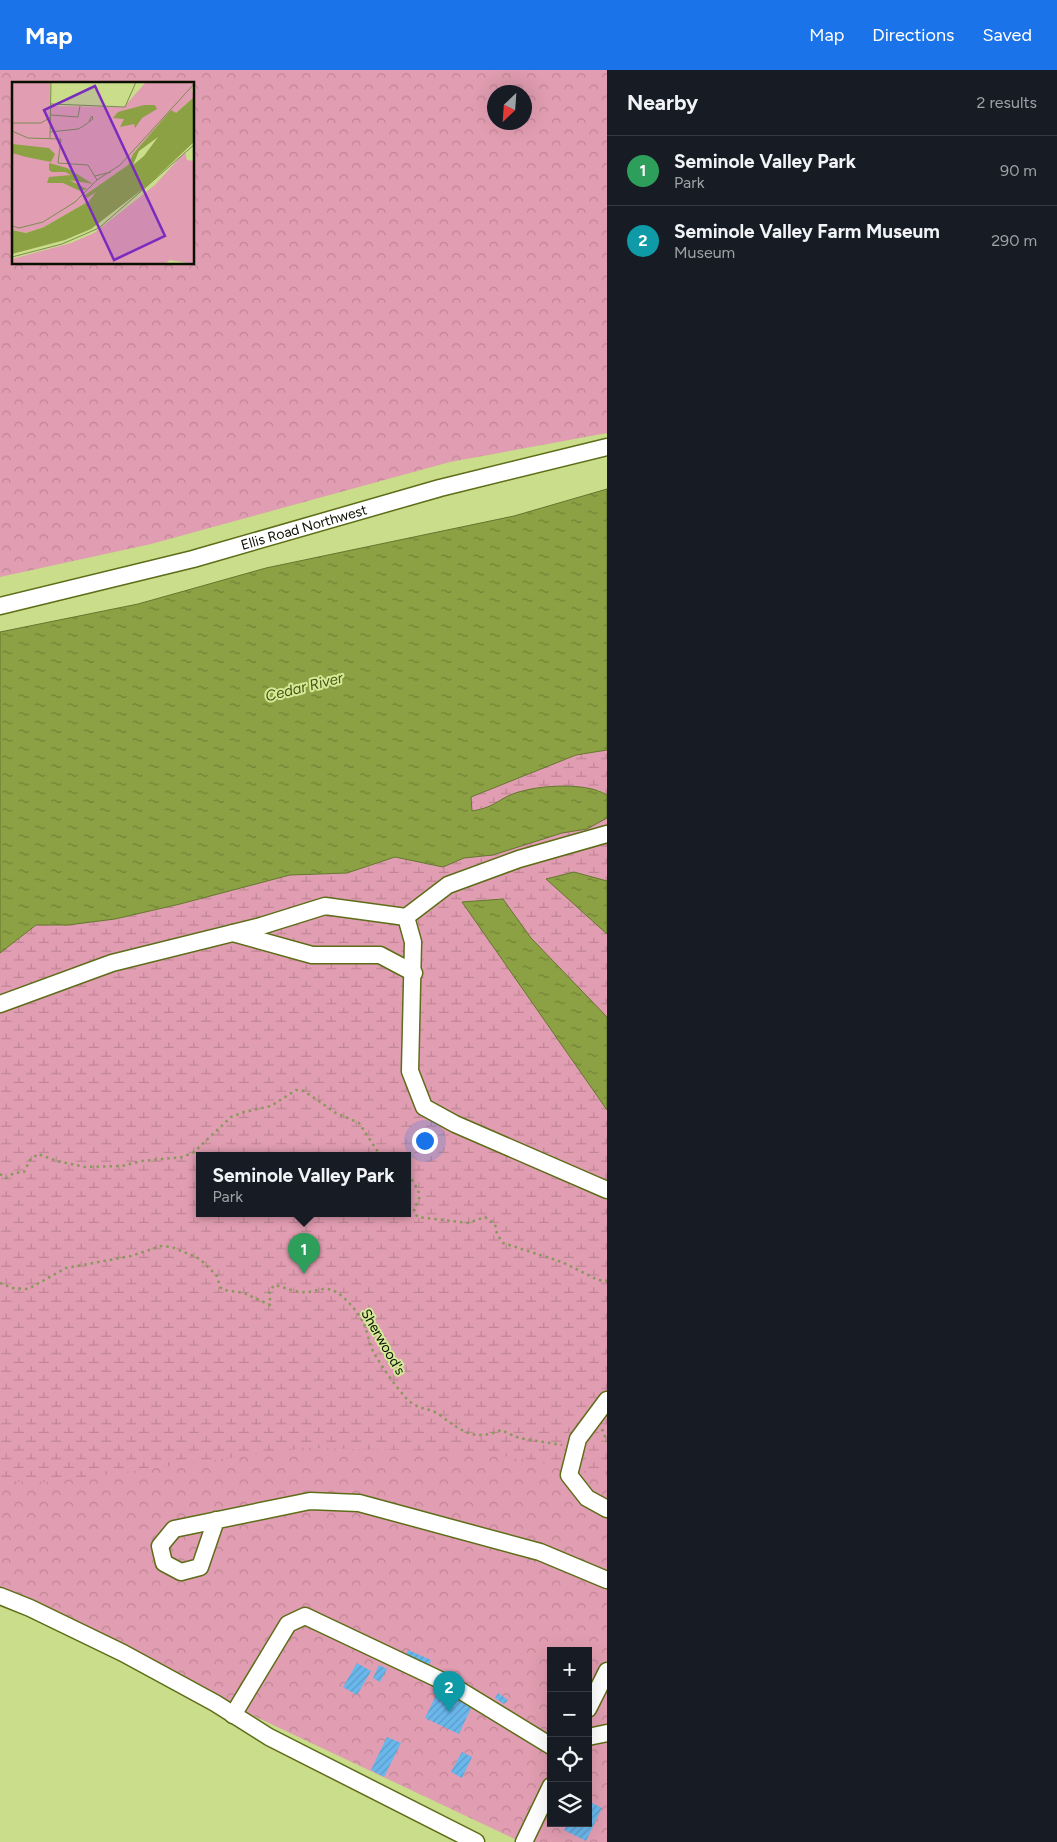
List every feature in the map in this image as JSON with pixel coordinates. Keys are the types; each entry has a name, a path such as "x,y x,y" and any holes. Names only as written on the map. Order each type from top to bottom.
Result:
{"street":[{"name":"Ellis Road Northwest","path":"0,606 137,574 248,545 440,488 607,447"},
{"path":"0,1004 112,963 233,933 325,906 406,917 448,885 519,859 607,834"},
{"path":"406,917 413,942 414,973 410,1071 424,1108 456,1124 607,1190"},
{"path":"233,933 312,955 380,955 414,973"},
{"path":"607,1400 578,1439 569,1476 587,1498 607,1509"},
{"path":"216,1520 310,1501 359,1502 540,1552 607,1580"},
{"path":"0,1596 30,1608 123,1653 233,1714 269,1737 476,1842"},
{"path":"233,1714 288,1624 305,1616 453,1686 547,1744"},
{"path":"592,1701 607,1671"},
{"path":"592,1736 607,1733"},
{"path":"524,1842 547,1794"}],"path":[{"path":"0,1174 6,1178 14,1173 24,1172 27,1163 38,1154 57,1161 85,1166 122,1166 142,1161 183,1157 194,1152 231,1117 270,1106 296,1090 304,1091 336,1113 359,1123 378,1152"},
{"path":"411,1179 419,1192 419,1200 414,1213 418,1217 468,1223 485,1217 495,1224 497,1234 503,1243 562,1262 598,1280 607,1281"},
{"name":"Sherwood's","path":"0,1283 12,1288 28,1289 66,1268 131,1256 161,1246 172,1247 200,1259 217,1276 220,1287 224,1290 244,1293 265,1304 270,1305 270,1289 275,1286 299,1292 308,1292 320,1288 331,1290 343,1297 361,1319 374,1353 398,1388 417,1408 434,1411 453,1427 466,1433 488,1436 501,1430 519,1438 576,1448"}],"green space":[{"path":"0,70 607,70 607,433 450,462 151,544 0,577"},
{"path":"607,750 607,795 599,790 508,796 490,808 472,811 471,796 576,755"},
{"path":"607,817 607,1842 521,1842 0,1596 0,953"},
{"path":"607,817 607,1475 481,1452 305,1448 50,1482 0,1481 0,953 36,925 68,925 115,919 290,875 347,873 395,857 443,867 464,858 493,855 562,833 587,829"}],"water":[{"name":"Cedar River","path":"607,489 607,750 576,755 471,797 472,811 487,807 508,796 530,789 558,786 585,788 607,795 607,818 587,829 562,833 493,855 464,858 443,867 395,857 347,873 290,875 115,919 68,925 36,925 0,953 0,632 138,604 266,568 514,516"},
{"path":"574,872 607,881 607,934 546,879"},
{"path":"503,899 531,938 607,1017 607,1110 462,902"}],"building":[{"path":"408,1650 431,1660 428,1669 404,1659"},
{"path":"357,1663 371,1671 357,1695 343,1687"},
{"path":"379,1665 387,1669 380,1682 373,1678"},
{"path":"438,1691 472,1706 459,1734 425,1718"},
{"path":"498,1693 508,1700 504,1704 495,1698"},
{"path":"387,1737 401,1743 384,1777 371,1770"},
{"path":"462,1752 472,1757 462,1778 451,1772"},
{"path":"592,1803 602,1808 586,1841 564,1830 566,1827 592,1827"}],"place":[{"name":"Seminole Valley Park","path":"304,1274"},
{"name":"Seminole Valley Farm Museum","path":"449,1712"}]}
